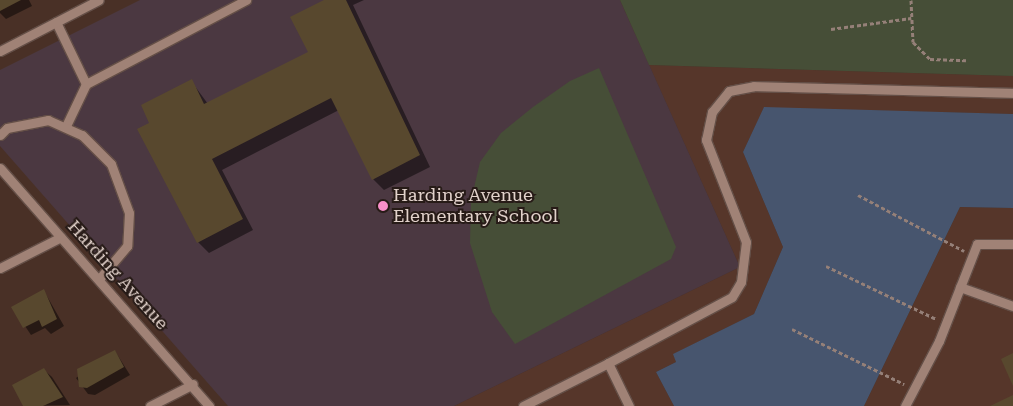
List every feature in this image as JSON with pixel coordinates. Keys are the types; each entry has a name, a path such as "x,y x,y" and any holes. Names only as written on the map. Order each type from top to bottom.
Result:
{"street":[{"path":"0,51 99,0"},
{"path":"66,126 86,84 246,0"},
{"path":"56,22 86,84"},
{"path":"523,406 732,297 741,282 746,242 706,140 712,112 729,91 754,86 1013,93"},
{"path":"0,135 7,128 48,120 66,126 82,135 110,164 129,213 127,246 99,279"},
{"name":"Harding Avenue","path":"0,168 193,384 209,406"},
{"path":"0,268 62,237"},
{"path":"906,406 945,324 977,244 1013,244"},
{"path":"960,287 1013,306"},
{"path":"608,363 630,406"},
{"path":"150,406 193,384"}],"path":[{"path":"911,0 913,42 930,59 966,60"},
{"path":"831,29 912,18"},
{"path":"858,195 972,255"},
{"path":"826,266 945,324"},
{"path":"792,329 914,389"}],"shaded area":[{"name":"Harding Avenue Elementary School","path":"140,0 620,0 740,267 454,406 228,406 0,146 0,70"},
{"path":"649,65 1013,76 1013,114 764,108 743,152 783,247 754,314 674,354 676,362 656,372 674,406 454,406 740,267"},
{"path":"960,207 1013,208 1013,406 864,406"}],"green space":[{"path":"620,0 1013,0 1013,76 649,65"},
{"path":"599,68 676,247 671,259 515,344 492,312 470,243 471,201 480,162 501,133 533,107 570,81"}],"water":[{"path":"764,107 1013,114 1013,208 960,207 864,406 674,406 656,372 676,362 673,354 754,314 783,247 743,152"}],"building":[{"path":"0,0 21,0 0,11"},
{"path":"324,0 346,0 420,155 372,180 331,98 212,159 243,219 197,243 137,129 149,123 141,105 192,79 204,104 308,52 290,17"},
{"path":"44,289 57,319 42,327 39,320 23,328 11,307"},
{"path":"115,350 124,367 87,388 79,387 77,369"},
{"path":"1013,353 1013,386 1001,359"},
{"path":"44,368 63,397 43,406 23,406 12,385"},
{"path":"1013,395 1013,406 990,406"}],"place":[{"name":"Harding Avenue Elementary School","path":"383,206"}]}
